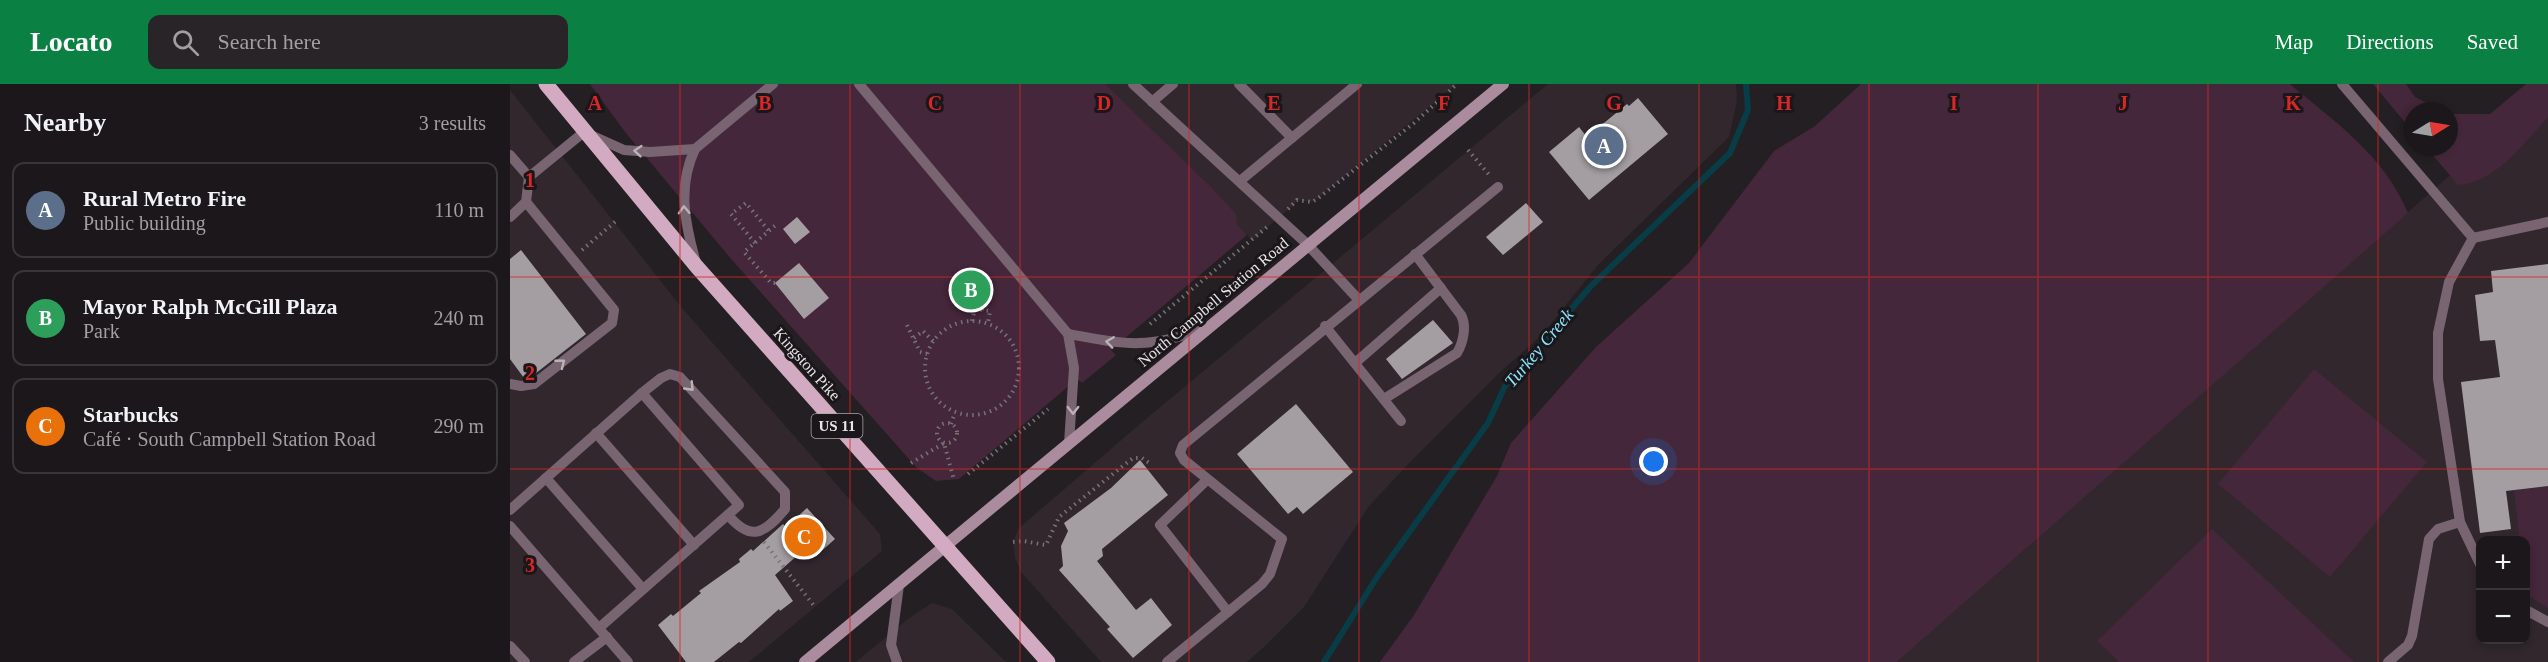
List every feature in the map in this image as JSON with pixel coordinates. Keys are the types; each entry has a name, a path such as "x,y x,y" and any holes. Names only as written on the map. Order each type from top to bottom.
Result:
{"main road":[{"name":"Kingston Pike","path":"546,84 697,267 1048,662"},
{"name":"North Campbell Station Road","path":"806,662 1306,244 1503,84"}],"lane":[{"path":"697,267 685,221 684,189 688,165 695,150 773,84"},
{"path":"859,84 1068,334 1074,368 1069,443"},
{"path":"1133,84 1306,244 1358,299"},
{"path":"1152,102 1173,84"},
{"path":"1239,84 1292,138"},
{"path":"1240,181 1357,84"},
{"path":"2342,84 2473,238"},
{"path":"510,217 526,202 529,177 584,132 624,150 650,152 695,150"},
{"path":"510,154 529,177"},
{"path":"1167,662 1262,584 1270,574 1282,539 1184,460 1180,453 1183,445 1325,326 1498,187"},
{"path":"510,384 521,387 534,384 612,323 614,310 526,202"},
{"path":"2476,554 2460,522 2438,379 2438,333 2449,282 2473,238 2548,222"},
{"path":"1384,399 1457,353 1461,346 1464,321 1415,254"},
{"path":"1355,363 1440,288"},
{"path":"1325,326 1401,421"},
{"path":"1068,334 1107,342 1148,344 1166,342 1207,328"},
{"path":"510,510 642,393 670,374 680,377 785,492 785,509 766,528 755,533 740,529 728,515"},
{"path":"599,628 739,505 642,393"},
{"path":"596,433 694,544"},
{"path":"546,478 643,589"},
{"path":"1207,480 1160,525 1228,612"},
{"path":"2388,662 2408,645 2412,636 2429,539 2438,529 2460,522"},
{"path":"510,526 628,662"},
{"path":"897,662 891,645 899,585"},
{"path":"2530,612 2548,622"},
{"path":"574,662 607,637"},
{"path":"510,646 525,662"}],"path":[{"path":"1150,324 1264,230 1276,216 1294,205 1296,200 1312,202 1317,199 1414,123 1457,84"},
{"path":"1468,150 1488,174"},
{"path":"755,243 731,214 746,203 769,231"},
{"path":"572,258 616,222"},
{"path":"775,283 771,283 744,252 777,224"},
{"path":"982,310 990,279"},
{"path":"972,321 975,309 990,311 988,323"},
{"path":"972,321 988,323 1001,330 1015,348 1020,370 1017,385 1010,398 992,411 970,416 955,413 933,396 924,369 927,354 933,341 950,326 972,321"},
{"path":"907,324 920,352 927,354"},
{"path":"914,338 923,331 933,341"},
{"path":"968,474 1048,409"},
{"path":"951,424 955,413"},
{"path":"951,424 943,424 938,428 938,437 944,443 954,480"},
{"path":"911,463 944,443 952,441 956,436 956,430 951,424"},
{"path":"1013,542 1046,544 1059,518 1133,458 1142,458 1151,464"},
{"path":"755,533 815,607"}],"shaded area":[{"path":"590,84 1105,84 1211,187 1236,214 1237,224 1247,235 1111,350 1116,355 1082,383 1077,379 959,479 936,481 917,468 732,260 625,132"},
{"path":"1096,84 1457,84 1317,199 1312,202 1297,200 1252,240 1187,172"},
{"path":"1548,84 1736,84 1737,101 1729,137 1599,264 1541,336 1499,373 1369,506 1304,607 1247,662 1101,662 1021,572 1015,558 1013,542 1019,528 1140,424"},
{"path":"1861,84 2290,84 2357,141 2372,157 2398,192 2408,213 1897,662 1380,662 1414,615 1497,476 1511,443 1596,347 1689,263 1774,151 1815,126"},
{"path":"2373,84 2406,84 2415,97 2425,102 2404,102 2404,121"},
{"path":"2526,84 2548,84 2548,118 2497,169 2485,177 2458,185 2434,156 2458,156 2458,114 2490,114"},
{"path":"2548,89 2548,662 1897,662"},
{"path":"510,90 682,308 880,534 882,551 749,662 510,662"},
{"path":"2314,369 2427,462 2330,577 2218,484"},
{"path":"2548,486 2548,608 2530,597 2530,536 2510,536 2519,535 2514,490"},
{"path":"2212,529 2354,662 2119,662 2097,641"},
{"path":"932,603 952,609 1006,662 856,662 908,619"}],"building":[{"path":"1638,98 1668,134 1589,200 1549,152 1579,127 1587,137 1627,104 1629,106"},
{"path":"1526,203 1543,222 1503,255 1486,237"},
{"path":"797,217 810,232 795,244 783,229"},
{"path":"521,250 586,334 531,377 524,378 510,359 510,259"},
{"path":"799,263 829,298 804,319 775,283"},
{"path":"2548,264 2548,486 2506,491 2511,529 2480,533 2461,382 2500,377 2495,340 2480,341 2475,295 2493,292 2491,271"},
{"path":"1433,320 1453,343 1402,379 1386,359"},
{"path":"1296,404 1353,472 1303,514 1297,507 1288,514 1237,454"},
{"path":"1140,460 1168,495 1102,549 1103,556 1097,561 1136,610 1151,598 1172,625 1133,658 1107,629 1110,627 1059,570 1063,566 1061,546 1068,531 1064,523 1111,488"},
{"path":"807,508 835,539 816,556 807,547 775,575 793,601 780,611 779,609 741,643 739,642 714,662 686,662 658,625 671,614 673,616 701,593 699,591 740,562 739,559 751,549 753,551 783,524 786,527"}],"waterway":[{"name":"Turkey Creek","path":"1324,662 1377,577 1488,423 1505,386 1591,286 1730,153 1748,110 1746,84"}],"place":[{"name":"Rural Metro Fire","path":"1604,146"},
{"name":"Mayor Ralph McGill Plaza","path":"971,290"},
{"name":"Starbucks","path":"804,537"}]}
